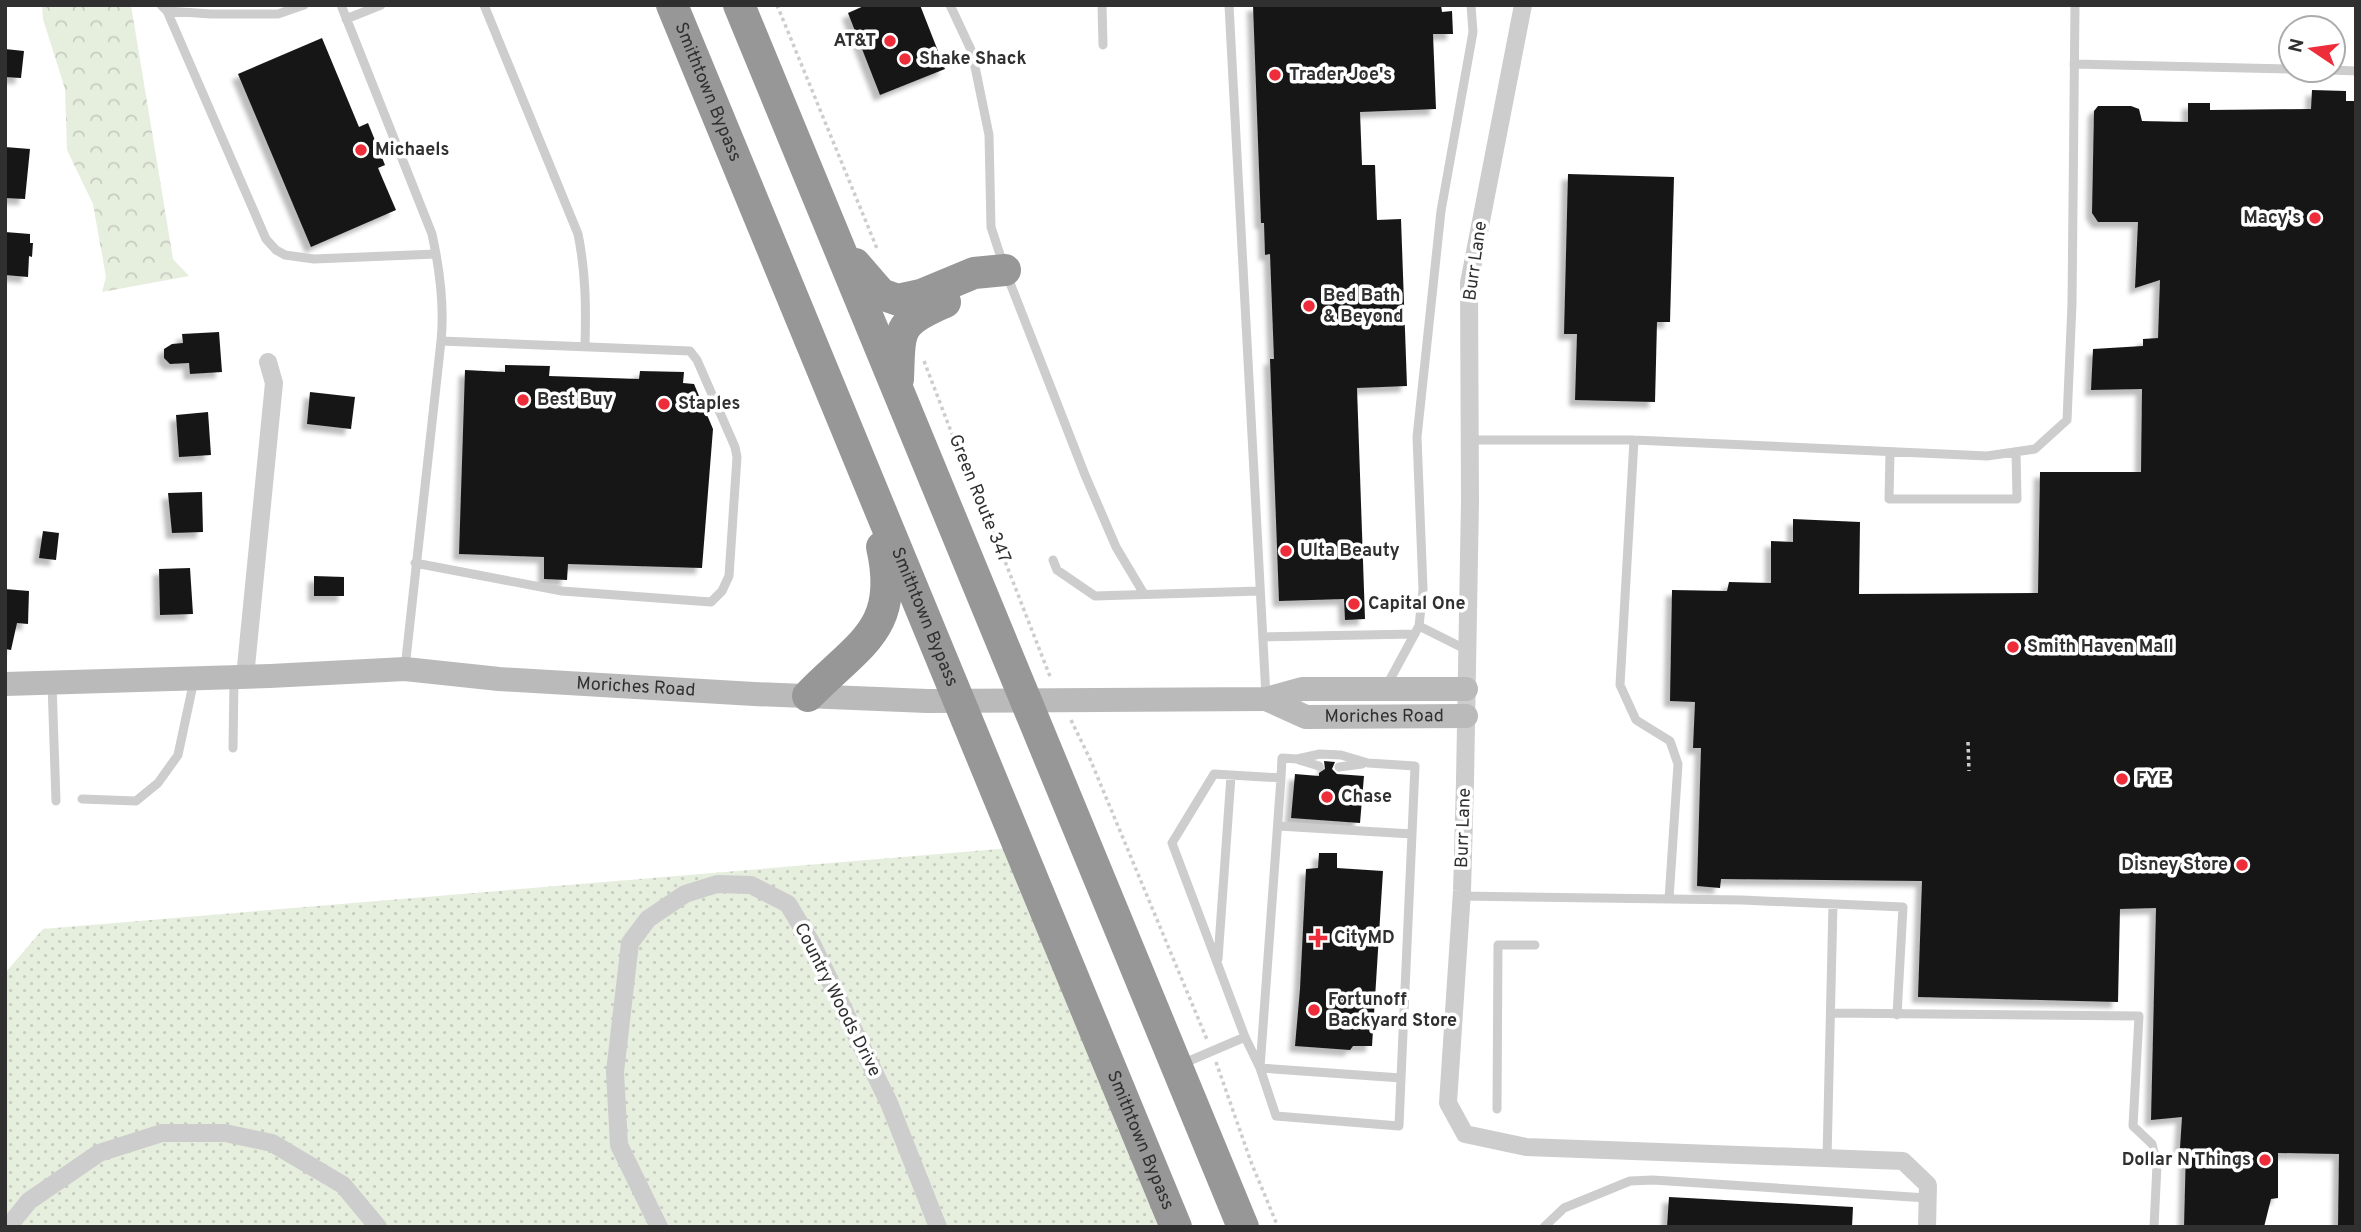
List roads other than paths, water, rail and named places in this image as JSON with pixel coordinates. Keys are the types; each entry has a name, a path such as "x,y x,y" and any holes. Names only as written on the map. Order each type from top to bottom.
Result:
{"highway":[{"name":"Smithtown Bypass","path":"672,5 1176,1227"},
{"path":"739,5 1243,1227"},
{"path":"836,240 876,289 892,299 921,295 974,273 1005,270"},
{"path":"897,391 900,335 908,323 925,311 979,287 1005,270"},
{"path":"808,696 869,637 886,604 887,573 867,480"}],"main road":[{"name":"Moriches Road","path":"5,684 405,669 499,679 808,696 959,701 1266,699 1302,689 1466,689"},
{"name":"Moriches Road","path":"1266,699 1306,717 1466,716"}],"street":[{"name":"Burr Lane","path":"1523,5 1469,283 1470,440 1462,896 1448,1103 1465,1134 1526,1147 1903,1160 1928,1185 1927,1227"},
{"path":"240,677 274,383 268,362"},
{"name":"Country Woods Drive","path":"659,1227 619,1145 615,1072 630,943 648,919 685,894 717,884 751,885 788,904 812,944 889,1102 938,1227"},
{"path":"8,1227 29,1201 99,1153 162,1133 225,1133 272,1143 344,1185 378,1227"}],"lane":[{"path":"164,8 211,14 278,14 304,5"},
{"path":"341,5 432,234 440,278 443,326 405,669"},
{"path":"346,19 381,5"},
{"path":"484,5 579,234 587,292 585,347"},
{"path":"950,5 972,52 989,135 991,227 1005,270 1095,499 1116,547 1144,594"},
{"path":"1102,5 1103,45"},
{"path":"1229,5 1266,699"},
{"path":"1384,689 1417,630 1423,589 1417,437 1441,211 1473,32 1471,5"},
{"path":"1470,440 1634,440 1987,456 2035,449 2067,420 2072,304 2075,5"},
{"path":"164,8 266,239 276,250 285,255 314,259 436,254"},
{"path":"2074,64 2277,69"},
{"path":"415,563 562,591 711,602 722,591 729,576 736,447 697,360 690,351 441,341"},
{"path":"1634,440 1620,685 1636,720 1670,741 1678,764 1669,899"},
{"path":"1890,452 1889,499 2017,499 2016,452"},
{"path":"1053,560 1056,570 1095,596 1260,591"},
{"path":"1263,637 1417,630 1467,650"},
{"path":"233,748 240,677"},
{"path":"82,799 136,801 158,783 178,755 195,678"},
{"path":"52,682 56,801"},
{"path":"1297,759 1320,754 1341,755 1368,763"},
{"path":"1260,1068 1282,758 1297,759 1319,766"},
{"path":"1281,778 1214,775 1172,844 1245,1037 1260,1068 1276,1116 1399,1126 1415,766 1368,763 1339,767"},
{"path":"1218,964 1231,776"},
{"path":"1278,827 1412,834"},
{"path":"1462,896 1669,899 1903,907 1897,1015"},
{"path":"1828,1158 1833,904"},
{"path":"1497,1109 1498,945 1535,945"},
{"path":"1831,1013 2139,1016 2133,1126 2152,1144 2157,1165 2154,1227"},
{"path":"1176,1067 1245,1037"},
{"path":"1260,1068 1401,1078"},
{"path":"1544,1227 1564,1208 1630,1181 1653,1180 1927,1198"}],"place":[{"name":"AT&T","path":"890,41"},
{"name":"Shake Shack","path":"905,59"},
{"name":"Trader Joe's","path":"1275,75"},
{"name":"Michaels","path":"361,150"},
{"name":"Macy's","path":"2315,218"},
{"name":"Bed Bath & Beyond","path":"1309,306"},
{"name":"Best Buy","path":"523,400"},
{"name":"Staples","path":"664,404"},
{"name":"Ulta Beauty","path":"1286,551"},
{"name":"Capital One","path":"1354,604"},
{"name":"Smith Haven Mall","path":"2013,647"},
{"name":"FYE","path":"2122,779"},
{"name":"Chase","path":"1327,797"},
{"name":"Disney Store","path":"2242,865"},
{"name":"CityMD","path":"1318,938"},
{"name":"Fortunoff Backyard Store","path":"1314,1010"},
{"name":"Dollar N Things","path":"2265,1160"}]}
